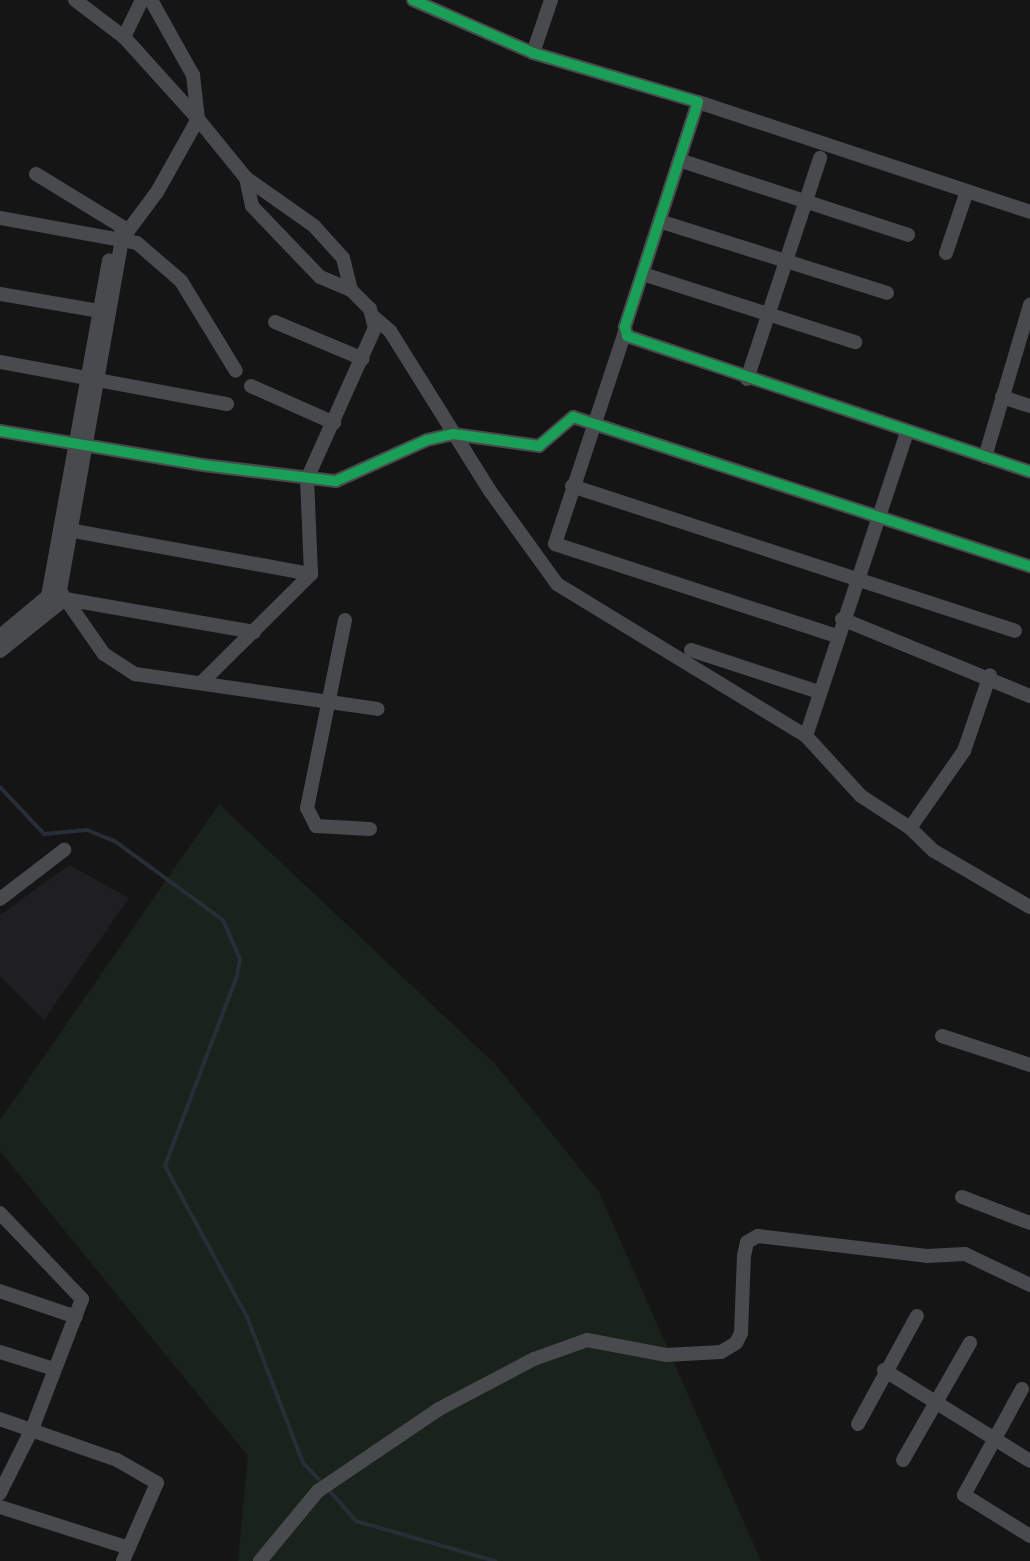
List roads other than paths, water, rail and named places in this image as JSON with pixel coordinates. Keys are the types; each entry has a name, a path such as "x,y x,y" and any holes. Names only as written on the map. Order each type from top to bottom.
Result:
{"street":[{"path":"75,0 124,37 246,178 314,226 348,266 351,290"},
{"path":"124,37 142,0"},
{"path":"0,651 58,597 79,444 118,239 157,192 198,119 193,75 151,0"},
{"path":"413,0 533,53 698,102 1030,212"},
{"path":"533,53 551,0"},
{"path":"698,102 555,544 837,636"},
{"path":"747,379 820,158"},
{"path":"679,160 908,235"},
{"path":"36,174 97,207 121,226 99,311 90,381"},
{"path":"246,178 252,206 320,277 351,290 390,331 453,434 557,584 806,736 861,796 910,828 934,851 1030,907"},
{"path":"946,253 967,191"},
{"path":"0,218 118,239 160,257 181,281 236,371"},
{"path":"659,221 887,293"},
{"path":"643,274 855,342"},
{"path":"0,294 99,311"},
{"path":"985,457 1002,397 1024,345 1030,305"},
{"path":"203,681 311,574 307,479 363,359 375,318"},
{"path":"275,322 363,359"},
{"path":"625,332 632,340 1030,472"},
{"path":"0,362 227,404"},
{"path":"251,386 334,423"},
{"path":"1002,397 1030,406"},
{"path":"0,431 336,481 427,440 453,434 539,446 573,417 596,420 1030,566"},
{"path":"806,736 842,619 907,433"},
{"path":"572,486 1015,631"},
{"path":"65,529 311,574"},
{"path":"58,597 115,666 135,674 203,681 377,709"},
{"path":"0,636 58,597 254,632"},
{"path":"842,619 990,675 1030,696"},
{"path":"345,620 308,814 316,826 370,829"},
{"path":"691,650 819,692"},
{"path":"910,828 964,751 990,675"},
{"path":"0,899 64,850"},
{"path":"942,1036 1030,1065"},
{"path":"962,1197 1030,1223"},
{"path":"0,1213 78,1291 82,1299 32,1429 2,1485"},
{"path":"260,1561 318,1491 439,1409 574,1344 587,1340 666,1355 721,1352 741,1333 744,1256 747,1242 758,1236 927,1256 965,1254 1030,1285"},
{"path":"0,1291 76,1317"},
{"path":"858,1424 884,1370 917,1316"},
{"path":"903,1460 970,1343"},
{"path":"0,1352 54,1369"},
{"path":"884,1370 1030,1461"},
{"path":"1022,1389 964,1495 1030,1536"},
{"path":"0,1419 117,1460 157,1483 126,1555 0,1507"}],"waterway":[{"path":"0,787 44,834 87,830 116,842 223,920 240,959 237,976 165,1166 247,1317 303,1463 322,1483"},
{"path":"328,1489 356,1521 495,1561"}]}
